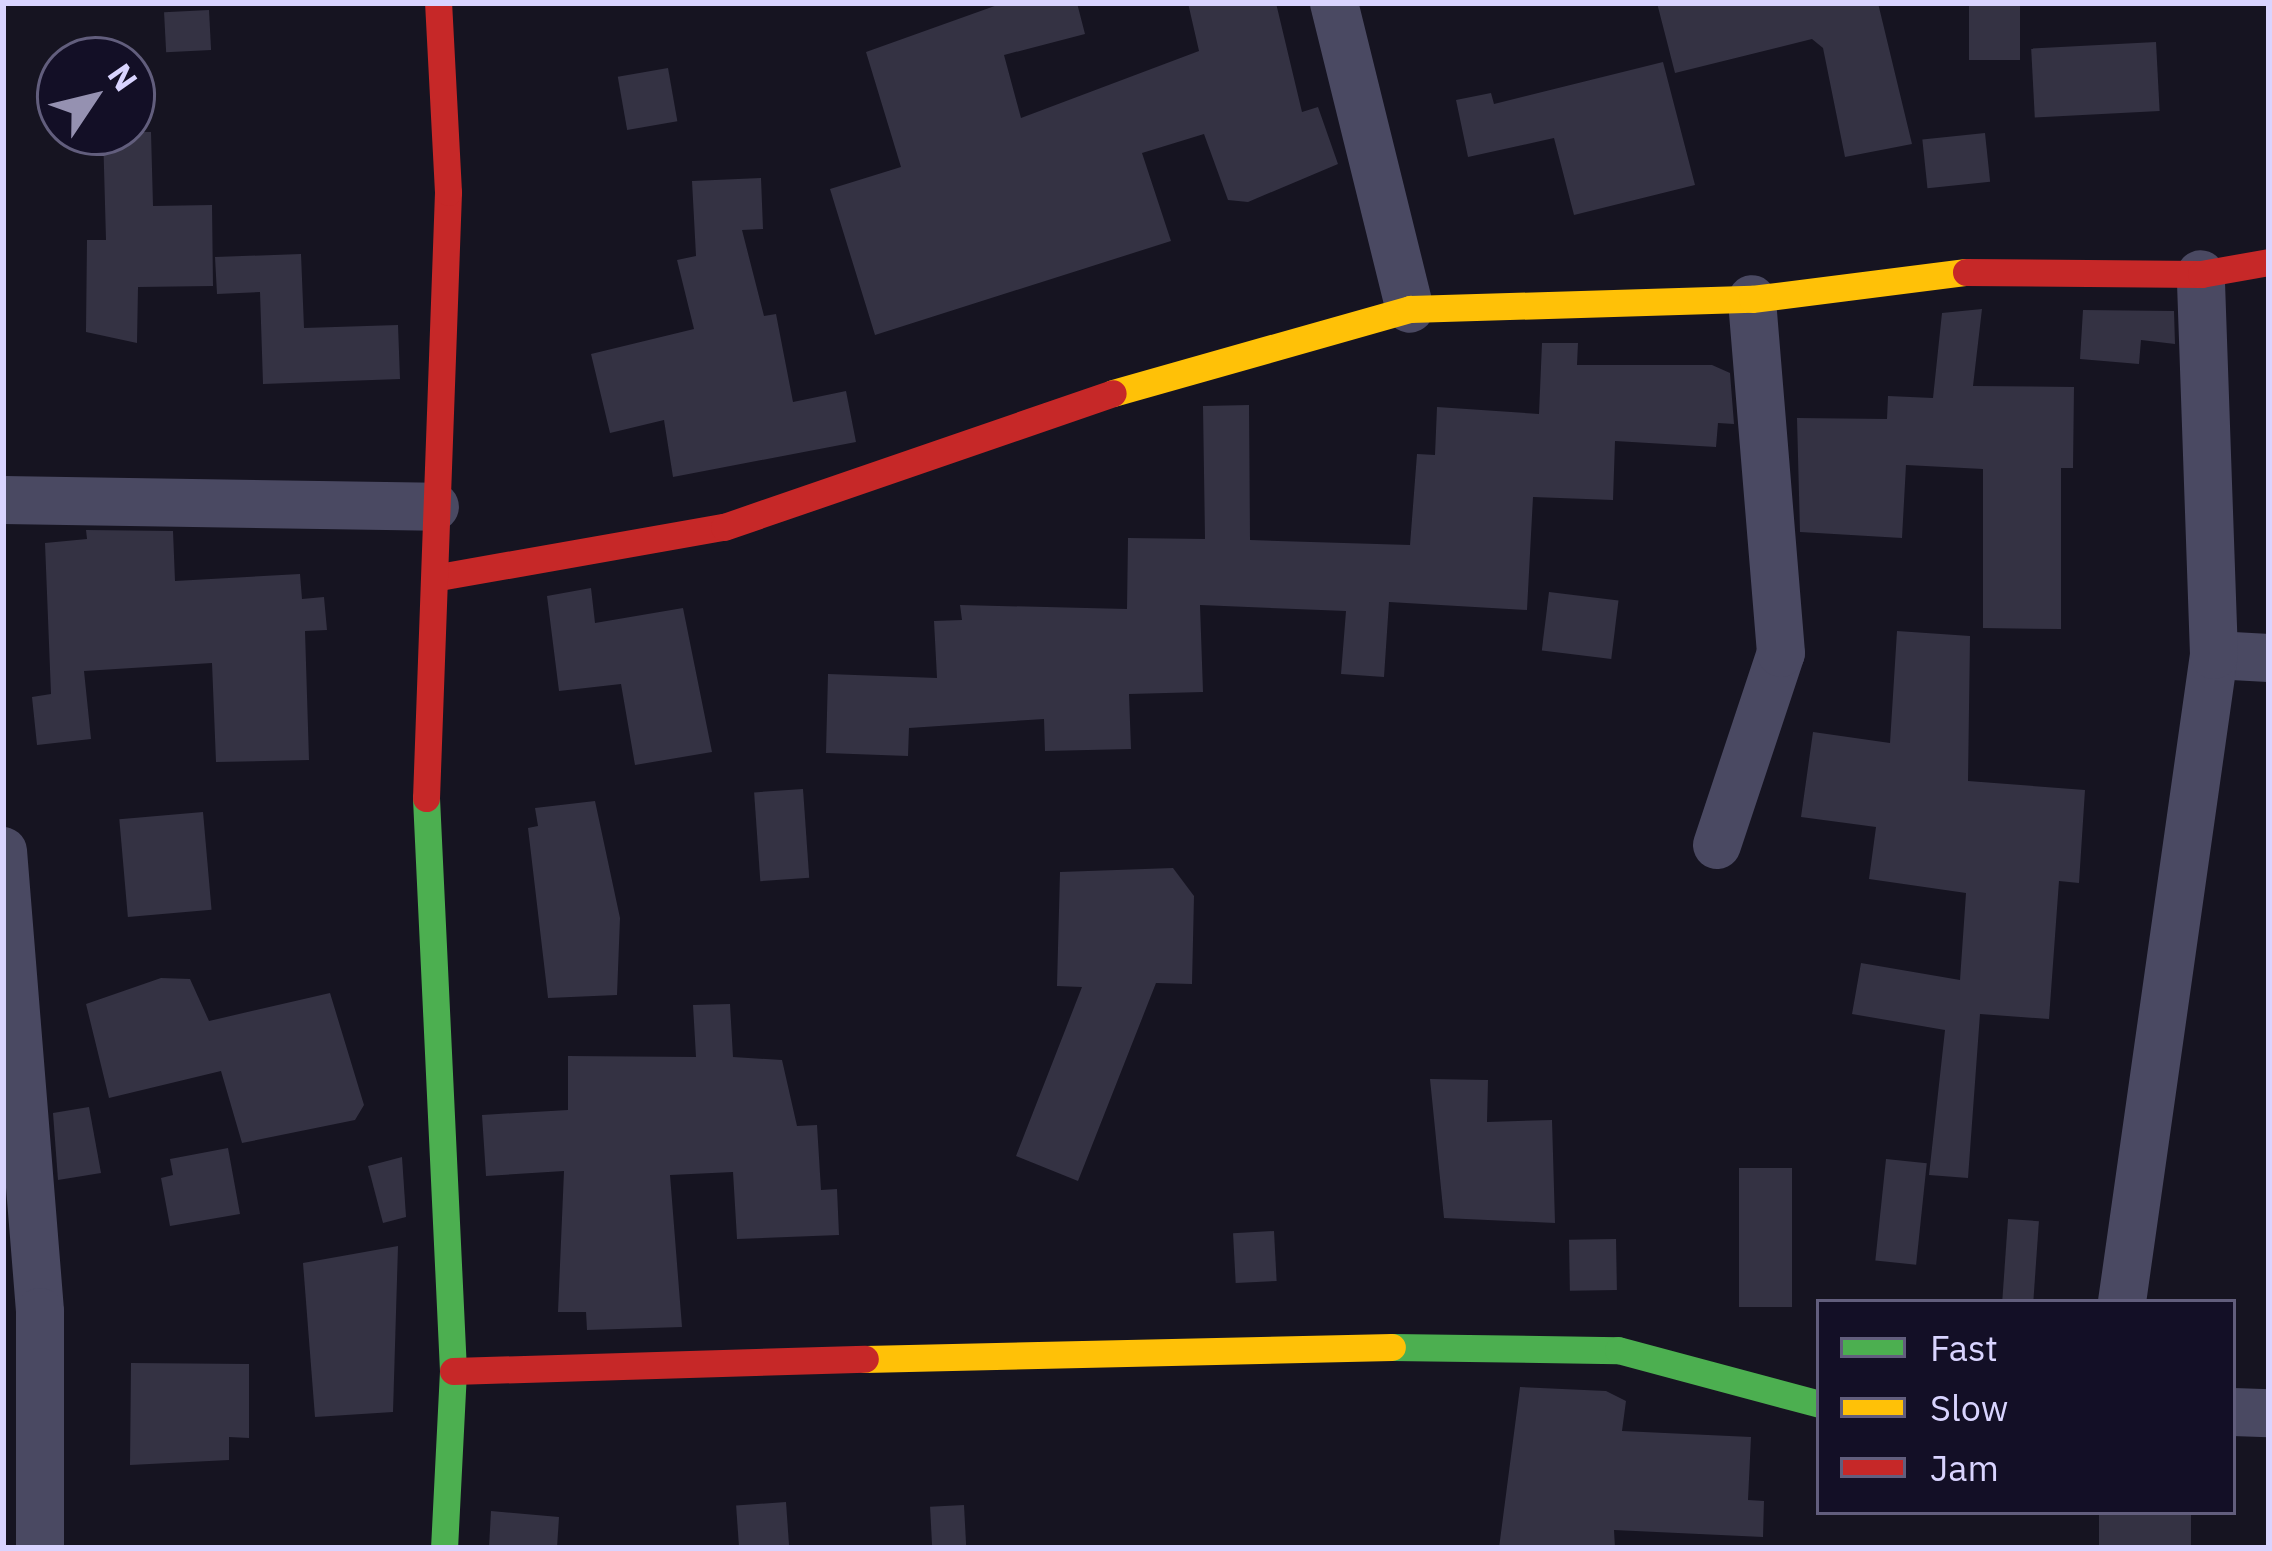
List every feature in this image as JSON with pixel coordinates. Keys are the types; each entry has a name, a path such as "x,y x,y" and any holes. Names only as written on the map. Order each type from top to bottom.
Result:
{"street":[{"path":"438,3 448,192 435,507 439,578 423,896 453,1371 444,1548"},
{"path":"1334,3 1410,309"},
{"path":"439,578 724,527 1204,362 1410,309 1752,299 1972,271 2201,274 2269,262"},
{"path":"2122,1299 2215,655 2201,274"},
{"path":"1717,845 1781,653 1752,299"},
{"path":"3,500 435,507"},
{"path":"2215,655 2269,658"},
{"path":"3,851 40,1312 40,1548"},
{"path":"453,1371 1276,1346 1618,1350 1786,1404 1816,1404"},
{"path":"2236,1412 2269,1413"}],"building":[{"path":"1003,3 1077,3 1085,34 1004,55 1021,118 1199,51 1188,3 1276,3 1302,112 1318,107 1338,164 1248,202 1228,200 1204,134 1142,153 1171,241 875,335 830,189 901,167 866,52"},
{"path":"1657,3 1878,3 1912,144 1845,157 1823,48 1812,39 1675,73"},
{"path":"1969,3 2020,3 2020,60 1969,60"},
{"path":"209,10 211,50 166,52 164,12"},
{"path":"2156,42 2160,111 2035,117 2031,49"},
{"path":"1663,62 1695,185 1574,215 1554,138 1468,157 1456,100 1491,93 1494,104"},
{"path":"668,68 677,121 627,130 618,77"},
{"path":"1985,133 1990,182 1927,188 1922,140"},
{"path":"104,156 152,156 153,206 212,205 213,286 138,287 137,343 86,332 87,240 106,240"},
{"path":"761,178 763,229 742,230 764,316 776,314 793,402 846,391 856,442 673,477 664,420 610,433 591,354 694,329 677,260 696,256 692,181"},
{"path":"301,254 304,328 398,325 400,379 263,384 260,292 217,294 215,257"},
{"path":"1982,309 1973,386 2074,387 2073,468 2061,468 2061,629 1983,628 1983,469 1906,465 1902,538 1800,532 1797,418 1887,419 1888,396 1933,398 1942,313"},
{"path":"2083,310 2174,311 2175,344 2141,340 2139,364 2080,359"},
{"path":"1542,343 1578,343 1577,365 1712,365 1730,373 1734,424 1718,423 1716,447 1615,441 1613,500 1533,497 1527,610 1389,602 1384,677 1341,674 1346,611 1200,605 1203,692 1129,694 1131,749 1045,751 1044,719 909,728 908,756 826,753 828,674 937,678 934,621 962,620 960,605 1127,609 1128,538 1205,539 1203,406 1249,405 1250,540 1410,545 1417,454 1435,455 1437,407 1539,414"},
{"path":"86,530 173,531 175,581 300,574 302,599 324,597 327,630 305,631 309,760 216,762 212,663 84,671 91,739 37,745 32,697 51,694 45,543 87,539"},
{"path":"591,588 595,623 683,608 712,752 635,765 621,684 559,691 547,596"},
{"path":"1549,592 1618,601 1611,659 1542,651"},
{"path":"1897,631 1970,636 1968,781 2085,790 2079,883 2059,881 2049,1019 1980,1014 1968,1178 1929,1175 1945,1030 1852,1014 1861,963 1960,980 1966,893 1869,879 1876,827 1801,817 1813,732 1890,743"},
{"path":"803,789 809,878 760,881 754,792"},
{"path":"595,801 620,918 617,995 548,998 528,828 538,826 535,808"},
{"path":"203,812 212,910 128,917 119,819"},
{"path":"1173,868 1194,896 1192,984 1156,983 1078,1181 1016,1156 1082,987 1057,986 1060,872"},
{"path":"161,978 190,979 209,1021 330,993 364,1105 355,1120 242,1143 221,1071 109,1098 86,1004"},
{"path":"730,1004 733,1057 782,1060 797,1126 817,1125 821,1190 837,1189 839,1235 737,1239 733,1172 670,1175 682,1327 587,1330 586,1312 558,1312 564,1171 486,1176 482,1115 568,1110 568,1056 696,1057 693,1005"},
{"path":"1430,1079 1488,1080 1487,1122 1552,1120 1555,1223 1444,1218"},
{"path":"89,1107 101,1173 58,1180 53,1113"},
{"path":"228,1148 240,1214 170,1226 161,1178 173,1175 170,1159"},
{"path":"402,1157 406,1217 383,1223 368,1166"},
{"path":"1886,1159 1927,1163 1916,1265 1875,1260"},
{"path":"1739,1168 1792,1168 1792,1307 1739,1307"},
{"path":"2008,1219 2039,1221 2033,1299 2002,1299"},
{"path":"1274,1231 1277,1281 1236,1283 1233,1233"},
{"path":"1616,1239 1617,1290 1570,1291 1569,1240"},
{"path":"398,1246 393,1412 315,1417 303,1263"},
{"path":"131,1363 249,1364 249,1438 229,1437 229,1460 130,1465"},
{"path":"1520,1387 1606,1391 1626,1401 1622,1431 1751,1437 1748,1500 1764,1501 1763,1537 1614,1530 1615,1548 1499,1548"},
{"path":"786,1502 789,1548 739,1548 736,1505"},
{"path":"964,1505 966,1548 932,1548 930,1507"},
{"path":"491,1511 559,1517 557,1548 489,1548"},
{"path":"2099,1515 2191,1515 2191,1548 2099,1548"}],"traffic: fast":[{"path":"426,798 453,1371 444,1548"},
{"path":"1392,1347 1618,1350 1816,1403"}],"traffic: slow":[{"path":"1113,393 1410,309 1752,299 1966,272"},
{"path":"865,1359 1392,1347"}],"traffic: jam":[{"path":"426,798 448,192 438,3"},
{"path":"1966,272 2201,274 2269,262"},
{"path":"439,577 724,527 1113,393"},
{"path":"453,1371 865,1359"}]}
